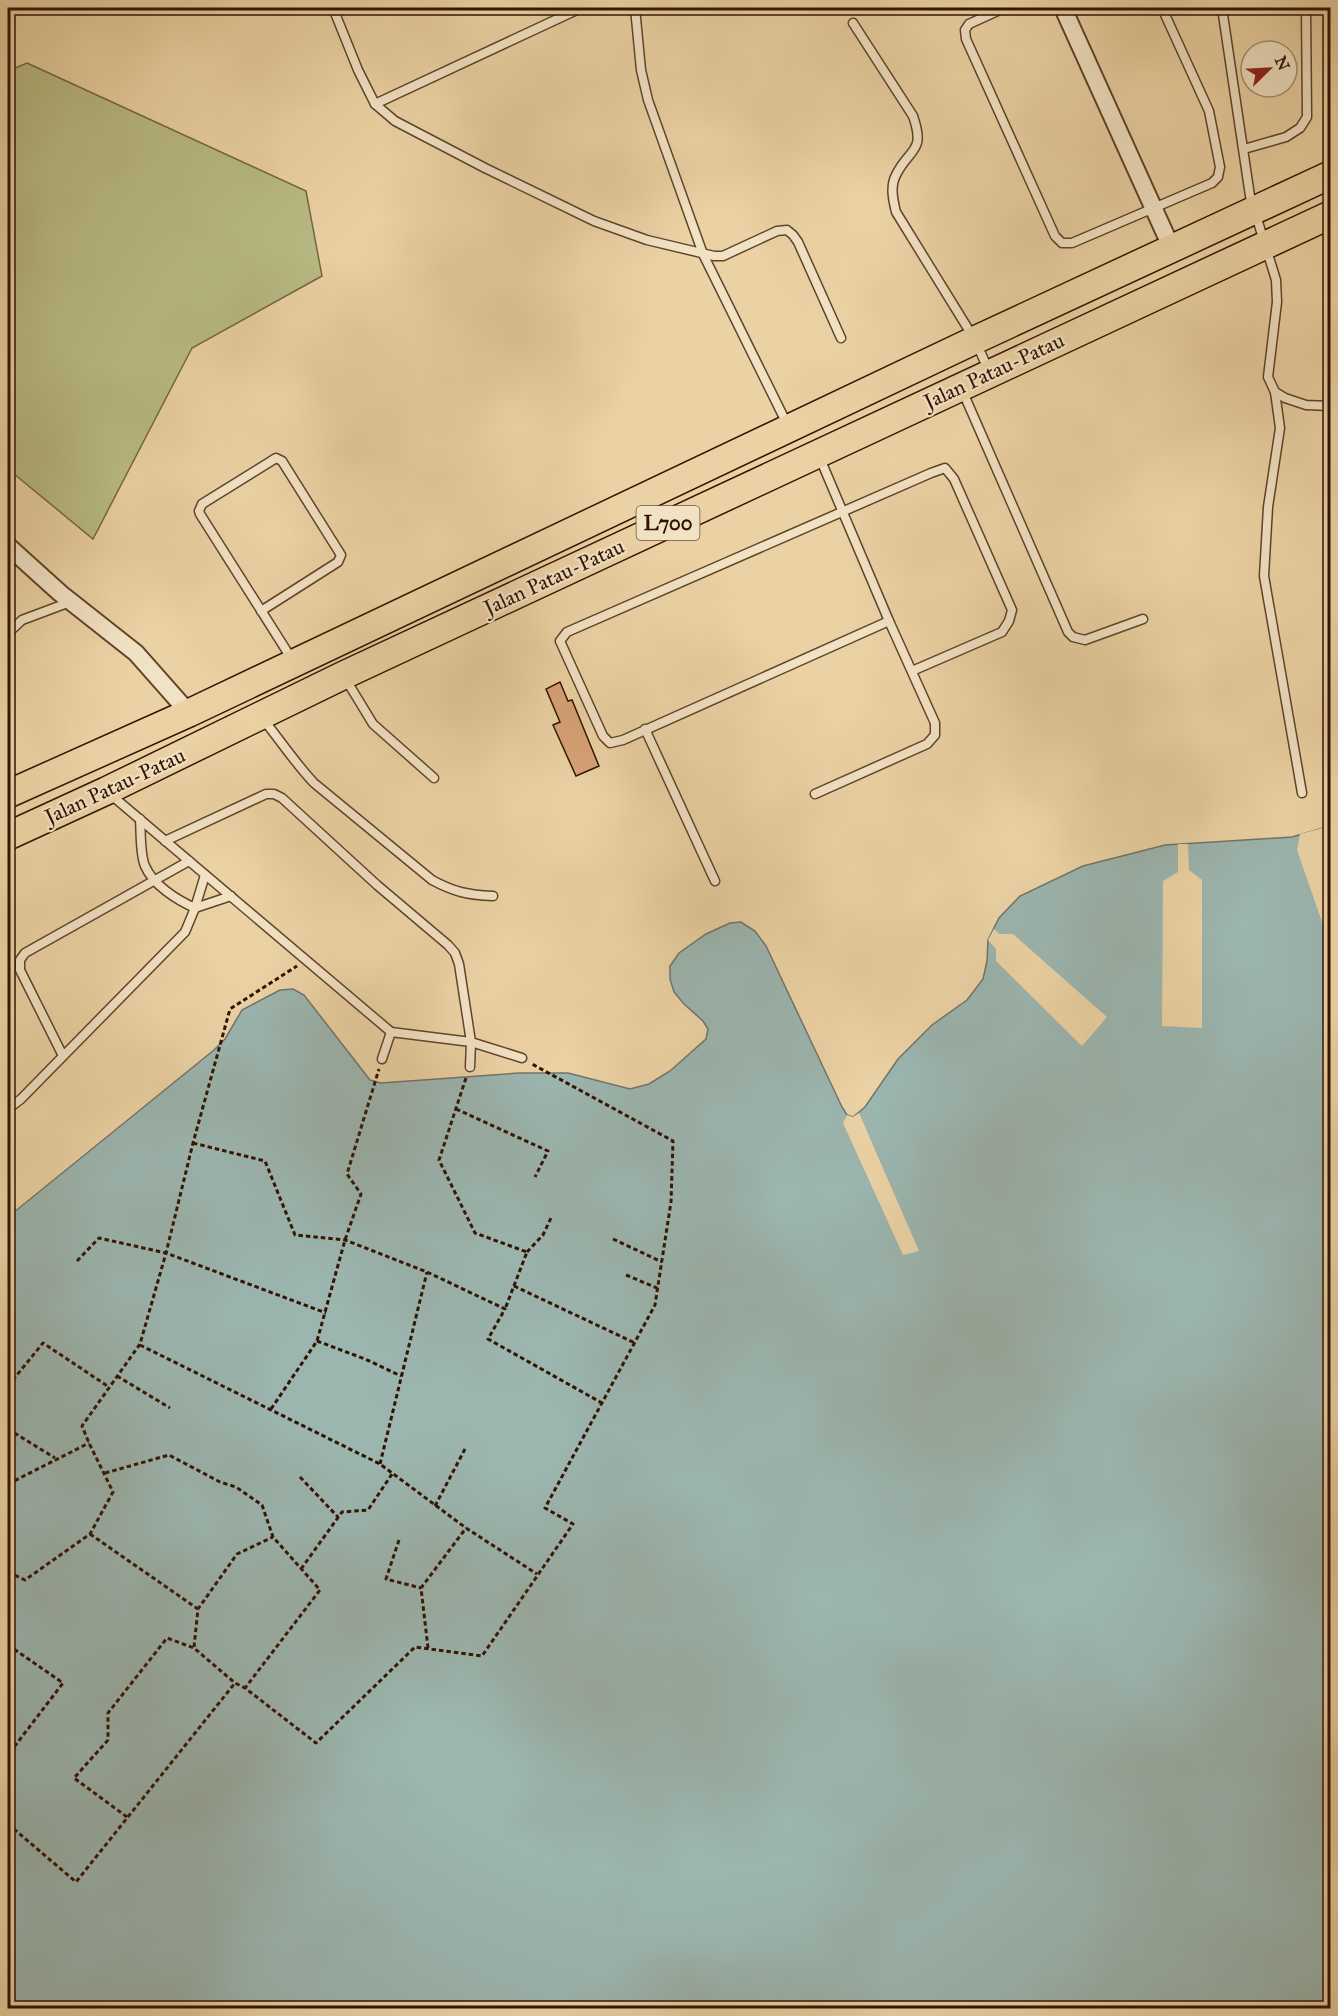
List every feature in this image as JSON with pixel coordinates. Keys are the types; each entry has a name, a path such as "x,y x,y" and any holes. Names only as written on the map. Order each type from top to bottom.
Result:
{"main road":[{"name":"Jalan Patau-Patau","path":"8,794 189,713 975,340 1330,175"},
{"name":"Jalan Patau-Patau","path":"8,836 261,717 344,675 1330,214"}],"street":[{"path":"1063,8 1172,249"},
{"path":"8,546 136,653 189,713"}],"lane":[{"path":"333,8 358,70 375,104 395,121 485,168 594,221 647,240 703,254 723,256 777,231 787,230 798,242 841,338"},
{"path":"375,104 581,8"},
{"path":"635,8 641,70 648,100 703,254 790,429"},
{"path":"1004,8 969,24 965,30 966,39 1055,236 1062,243 1072,243 1212,183 1218,177 1220,167 1209,111 1162,8"},
{"path":"1222,8 1250,196 1276,280 1277,302 1268,377 1275,392 1280,428 1268,507 1264,576 1302,793"},
{"path":"1244,149 1286,137 1300,128 1307,117 1306,8"},
{"path":"854,23 913,116 918,133 915,149 895,176 892,197 896,212 975,340 990,372"},
{"path":"960,387 1068,632 1073,637 1085,640 1143,619"},
{"path":"1275,392 1305,405 1330,406"},
{"path":"815,794 927,744 935,735 935,723 818,453"},
{"path":"261,611 338,562 341,555 282,461 276,458 202,504 199,511 261,611 295,663"},
{"path":"889,621 623,740 610,743 603,736 560,641 567,632 945,468 954,479 1012,610 1009,621 1002,632 912,671"},
{"path":"8,633 22,620 71,601"},
{"path":"344,675 373,724 434,778"},
{"path":"261,717 286,747 298,766 314,783 432,880 450,890 470,895 493,896"},
{"path":"645,729 715,881"},
{"path":"106,791 391,1032 471,1042 522,1058"},
{"path":"165,841 266,794 282,798 377,885 448,945 454,953 459,964 471,1042 470,1066"},
{"path":"140,819 145,865 155,881 181,902 195,908 231,896"},
{"path":"63,1056 20,970 20,960 25,953 189,861"},
{"path":"8,1108 21,1099 185,932 205,875"},
{"path":"382,1059 391,1032"}],"path":[{"path":"8,1572 25,1580 90,1534 113,1492 82,1426 140,1344 230,1009 306,960"},
{"path":"127,1818 74,1778 108,1740 108,1713 167,1638 194,1648 235,1683 245,1688 316,1743 415,1647 482,1656 573,1524 545,1508 655,1305 671,1202 673,1141 522,1058"},
{"path":"271,1409 317,1341 326,1313 345,1240 361,1194 347,1174 382,1059"},
{"path":"470,1066 439,1160 475,1233 527,1252"},
{"path":"456,1109 548,1151 535,1177"},
{"path":"193,1143 265,1161 295,1235 345,1240 427,1272 505,1309"},
{"path":"551,1218 543,1235 527,1252 505,1309 488,1339 602,1403"},
{"path":"77,1261 99,1238 166,1253 326,1313"},
{"path":"613,1239 662,1262"},
{"path":"380,1464 427,1272"},
{"path":"626,1275 657,1288"},
{"path":"514,1286 635,1343"},
{"path":"317,1341 365,1359 401,1376"},
{"path":"8,1386 43,1343 109,1387"},
{"path":"140,1344 380,1464 466,1528 537,1574"},
{"path":"117,1376 170,1408"},
{"path":"8,1429 55,1458"},
{"path":"8,1484 55,1458 89,1443"},
{"path":"435,1506 465,1449"},
{"path":"105,1473 169,1455 220,1482 236,1487 262,1504 273,1537 320,1590 245,1688"},
{"path":"301,1569 342,1512 368,1510 392,1474"},
{"path":"300,1477 339,1518"},
{"path":"428,1649 421,1588 466,1528"},
{"path":"90,1534 198,1609"},
{"path":"194,1648 198,1609 237,1554 273,1537"},
{"path":"399,1540 386,1579 421,1588"},
{"path":"8,1645 63,1683 8,1755"},
{"path":"8,1824 76,1882 235,1683"}],"green space":[{"path":"27,63 306,191 322,276 192,348 93,539 8,469 8,71"}],"water":[{"path":"1330,826 1330,2008 8,2008 8,1217 214,1050 225,1039 242,1010 280,990 293,989 304,995 370,1080 381,1083 519,1073 568,1073 630,1089 649,1084 670,1071 706,1039 708,1029 674,992 670,979 670,966 679,953 706,934 730,923 741,922 755,931 766,946 842,1107 847,1115 853,1117 865,1107 898,1059 932,1025 967,1000 983,979 988,940 999,918 1020,896 1083,866 1165,845 1292,837"}],"pier":[{"path":"1330,826 1330,945 1297,850 1300,834"},
{"path":"1178,844 1188,844 1189,870 1202,880 1202,1028 1162,1026 1163,881 1178,872"},
{"path":"994,929 999,934 1013,934 1107,1017 1082,1046 996,961 996,949 988,940"},
{"path":"859,1113 919,1251 903,1255 843,1123 847,1115 853,1117"}],"building":[{"path":"560,682 568,701 572,700 599,766 576,776 553,725 560,722 546,689"}]}
